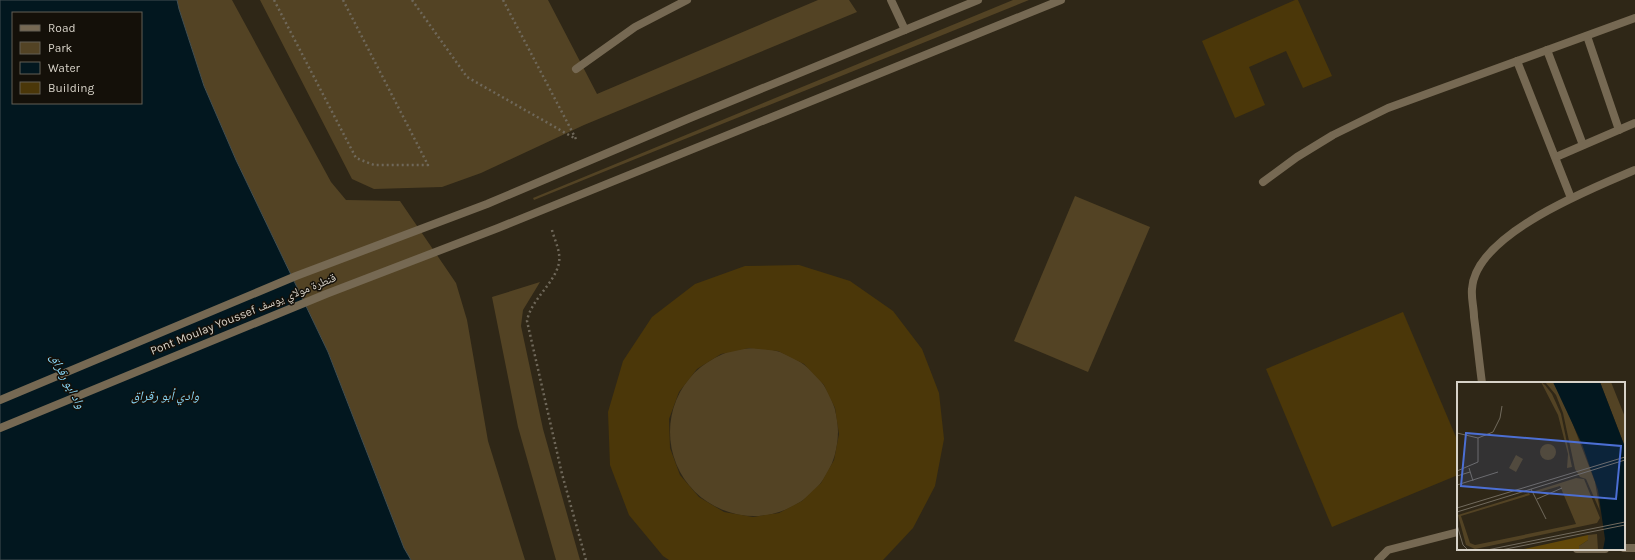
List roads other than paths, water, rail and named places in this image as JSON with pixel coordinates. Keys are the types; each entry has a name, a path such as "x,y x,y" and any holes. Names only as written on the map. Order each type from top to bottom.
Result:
{"street":[{"path":"576,69 635,27 687,0"},
{"path":"891,0 905,30"},
{"name":"Pont Moulay Youssef قنطرة مولاي يوسف","path":"0,400 296,276 487,204 690,118 978,0"},
{"name":"Pont Moulay Youssef قنطرة مولاي يوسف","path":"0,428 326,294 498,228 1061,0"},
{"path":"1263,182 1297,157 1360,121 1388,108 1547,50 1634,21"},
{"path":"1587,36 1619,130"},
{"path":"1547,50 1582,145"},
{"path":"1517,61 1556,156 1571,198"},
{"path":"1556,156 1635,123"},
{"path":"1482,382 1472,289 1478,267 1492,248 1513,233 1571,198 1635,170"},
{"path":"1378,560 1388,550 1457,532"}],"water":[{"name":"وادي أبو رقراق","path":"0,0 177,0 204,86 236,160 328,352 404,548 411,560 0,560"}],"water label":[{"name":"واد ابو رقراق","path":"68,381"}]}
